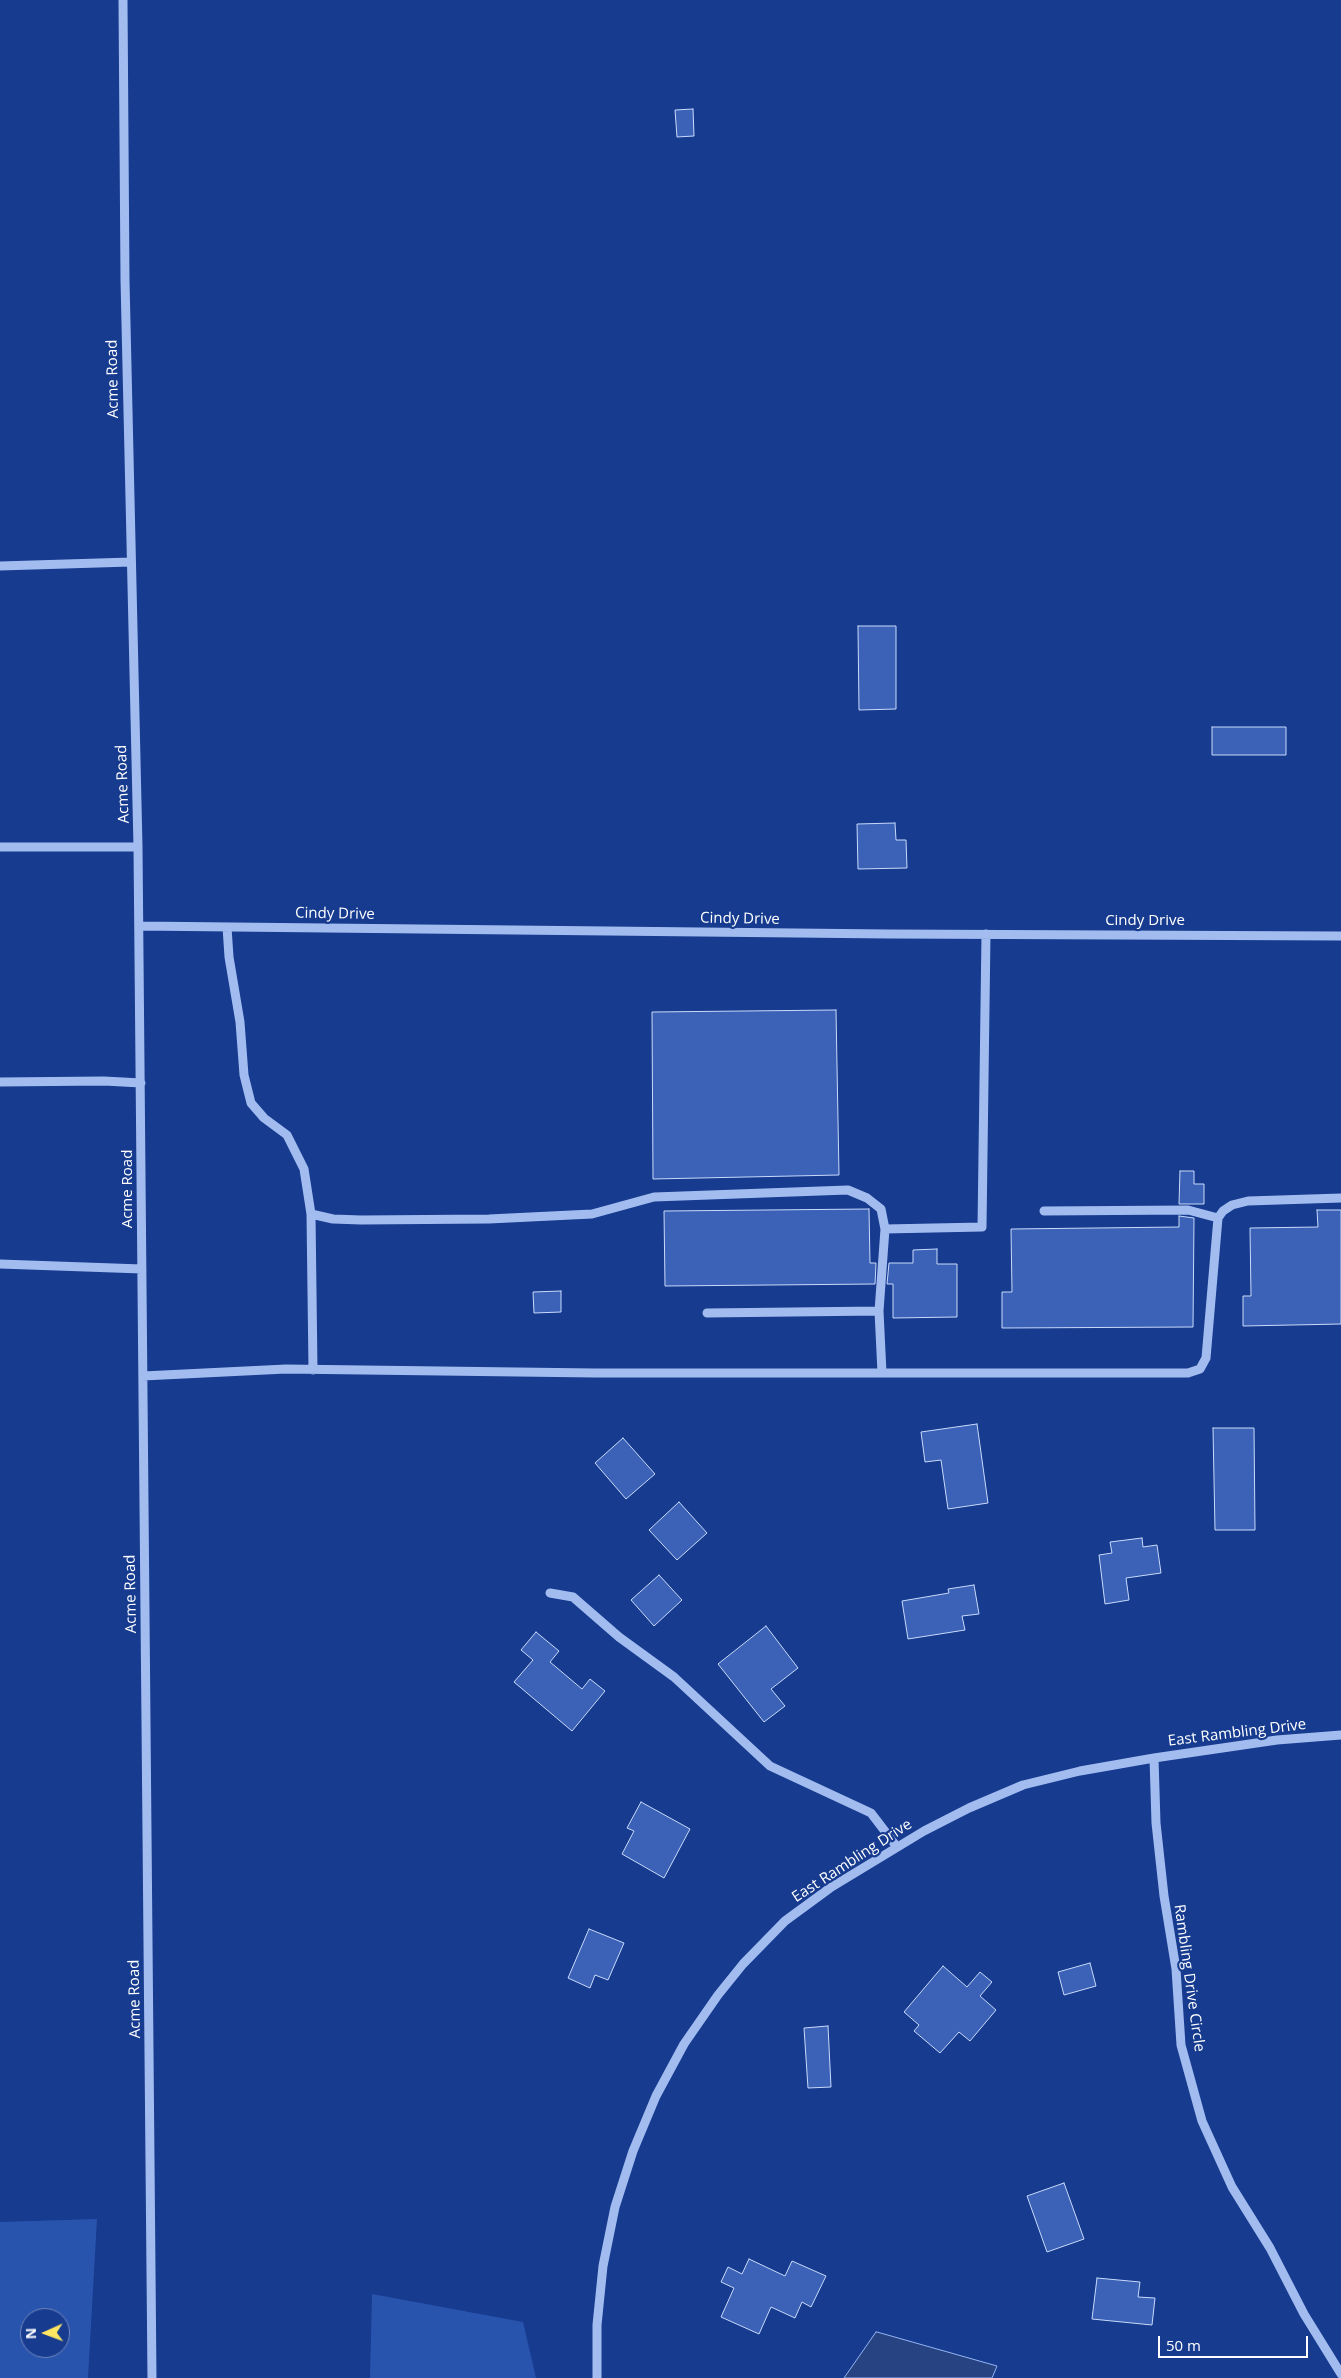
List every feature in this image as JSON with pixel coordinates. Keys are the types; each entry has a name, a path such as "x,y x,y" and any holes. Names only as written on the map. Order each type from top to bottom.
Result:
{"street":[{"name":"Acme Road","path":"123,0 125,290 138,847 141,1083 152,2378"},
{"path":"0,566 131,562"},
{"path":"0,847 138,847"},
{"name":"Cindy Drive","path":"139,926 1341,936"},
{"path":"227,927 229,957 240,1022 244,1075 251,1103 264,1118 287,1135 304,1169 311,1214 313,1370"},
{"path":"885,1229 982,1227 986,934"},
{"path":"0,1082 104,1081 141,1083"},
{"path":"311,1214 333,1219 361,1220 489,1219 592,1214 654,1197 848,1190 867,1198 881,1209 885,1229 879,1311 882,1373"},
{"path":"143,1376 313,1370 595,1373 1188,1373 1200,1370 1206,1358 1218,1218 1232,1205 1248,1201 1341,1198"},
{"path":"1044,1211 1188,1210 1218,1218"},
{"path":"0,1264 142,1269"},
{"path":"707,1313 879,1311"},
{"path":"550,1593 573,1597 619,1637 674,1677 770,1766 871,1813 897,1847"},
{"name":"East Rambling Drive","path":"597,2378 599,2305 603,2266 615,2207 632,2151 656,2096 684,2044 718,1995 743,1964 784,1921 830,1888 897,1847 969,1808 1023,1785 1080,1771 1154,1758 1277,1740 1341,1735"},
{"name":"Rambling Drive Circle","path":"1154,1758 1157,1832 1164,1896 1176,1969 1181,2045 1202,2121 1232,2187 1270,2248 1304,2314 1341,2374"}],"shaded area":[{"path":"97,2219 88,2378 0,2378 0,2222"},
{"path":"372,2294 523,2322 536,2378 370,2378"},
{"path":"876,2332 997,2366 992,2378 844,2378"}],"building":[{"path":"693,109 694,136 677,137 675,110"},
{"path":"858,626 896,626 896,709 859,710"},
{"path":"1212,727 1286,727 1286,755 1212,755"},
{"path":"895,823 896,840 906,840 907,868 858,869 857,824"},
{"path":"836,1010 839,1175 653,1179 652,1012"},
{"path":"1180,1171 1194,1171 1194,1184 1204,1184 1204,1204 1179,1204"},
{"path":"869,1209 870,1263 876,1263 875,1284 665,1286 664,1211"},
{"path":"1317,1210 1341,1210 1341,1324 1243,1326 1243,1296 1251,1296 1250,1228 1318,1227"},
{"path":"1179,1216 1194,1218 1193,1327 1002,1328 1002,1292 1012,1292 1011,1229 1179,1227"},
{"path":"937,1249 937,1264 957,1264 957,1317 893,1318 893,1284 887,1284 889,1263 913,1263 913,1250"},
{"path":"561,1291 561,1312 534,1313 533,1292"},
{"path":"977,1424 988,1503 948,1509 941,1460 925,1462 921,1432"},
{"path":"1213,1428 1254,1428 1255,1530 1215,1530"},
{"path":"623,1438 655,1474 626,1499 595,1463"},
{"path":"679,1502 707,1533 677,1560 649,1530"},
{"path":"1142,1538 1143,1547 1157,1545 1161,1573 1126,1578 1129,1600 1105,1604 1099,1555 1112,1553 1110,1542"},
{"path":"659,1575 682,1600 654,1626 631,1600"},
{"path":"974,1585 979,1614 962,1616 965,1630 908,1639 902,1601 949,1593 948,1589"},
{"path":"766,1626 798,1668 771,1689 785,1706 764,1722 718,1664"},
{"path":"536,1632 559,1651 550,1662 582,1689 590,1679 605,1691 572,1731 514,1682 533,1660 521,1650"},
{"path":"641,1802 690,1829 664,1878 622,1854 634,1831 627,1828"},
{"path":"589,1929 624,1943 608,1980 595,1975 590,1988 568,1978"},
{"path":"1090,1963 1096,1986 1064,1995 1058,1972"},
{"path":"943,1966 967,1987 980,1972 992,1982 980,1996 996,2010 970,2041 959,2032 940,2053 914,2031 919,2025 904,2012"},
{"path":"828,2026 831,2087 808,2088 804,2028"},
{"path":"1064,2183 1084,2239 1047,2252 1027,2196"},
{"path":"749,2259 785,2276 792,2261 826,2276 811,2307 802,2302 795,2318 771,2307 759,2334 721,2317 734,2288 721,2282 728,2267 742,2274"},
{"path":"1097,2278 1140,2282 1138,2297 1155,2298 1152,2325 1092,2319"}]}
